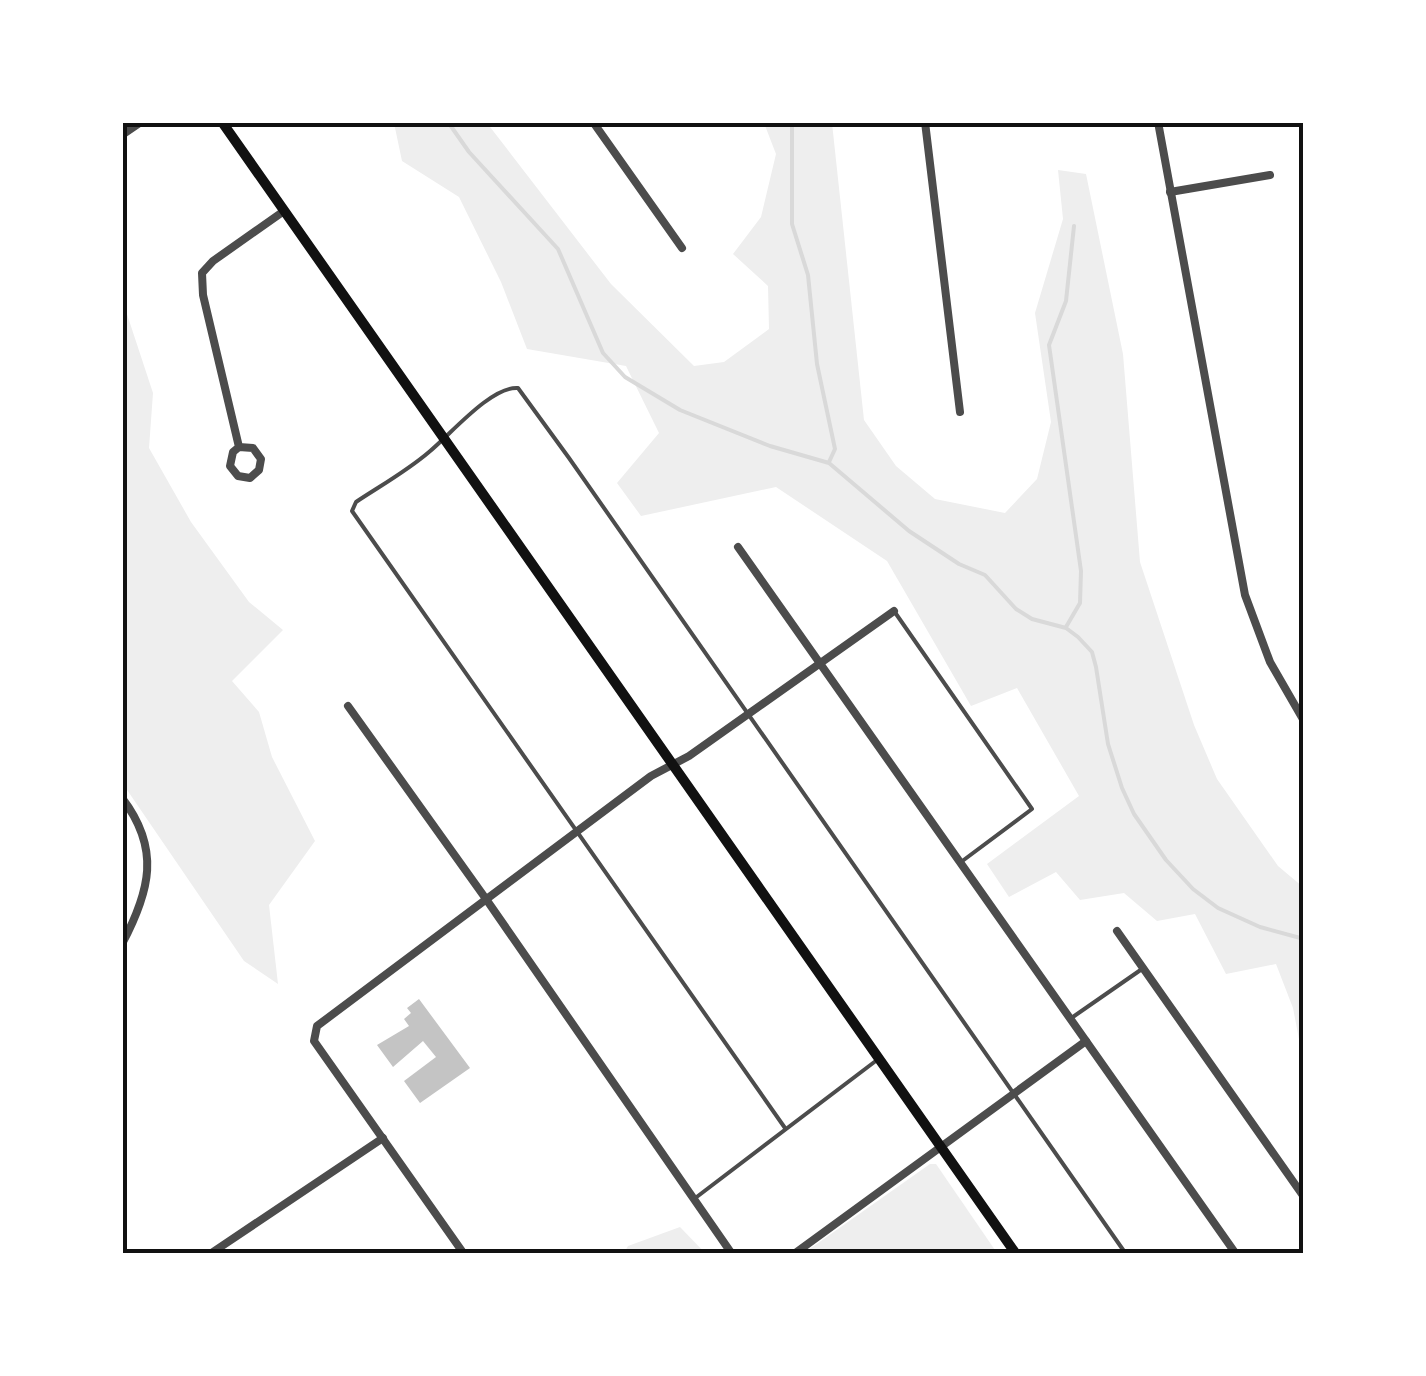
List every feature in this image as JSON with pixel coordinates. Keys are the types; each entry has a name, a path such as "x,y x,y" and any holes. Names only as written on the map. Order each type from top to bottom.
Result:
{"main road":[{"path":"222,122 1016,1254"}],"street":[{"path":"122,135 141,122"},
{"path":"594,122 682,248"},
{"path":"925,122 960,412"},
{"path":"1158,122 1245,595 1270,662 1304,721"},
{"path":"1170,192 1270,174"},
{"path":"240,448 202,295 202,273 284,210"},
{"path":"240,448 253,448 261,459 259,470 250,478 238,476 230,466 233,452 240,448"},
{"path":"738,547 1236,1254"},
{"path":"464,1254 314,1041 313,1033 325,1019 576,831 894,612"},
{"path":"348,706 732,1254"},
{"path":"122,798 144,832 147,872 144,898 122,944"},
{"path":"1117,931 1304,1196"},
{"path":"794,1254 1086,1041"},
{"path":"210,1254 383,1138"}],"lane":[{"path":"785,1128 352,511 356,502 428,452 504,389 518,388 1126,1254"},
{"path":"894,612 1032,809 960,862"},
{"path":"1070,1019 1142,969"},
{"path":"694,1199 879,1058"}],"shaded area":[{"path":"394,123 487,123 611,284 694,366 724,362 769,329 768,286 733,254 761,217 776,154 764,123 832,123 864,420 896,466 935,499 1005,513 1037,479 1051,422 1035,313 1063,219 1058,170 1086,174 1123,354 1140,562 1194,725 1217,779 1278,866 1303,887 1303,1060 1293,1008 1276,964 1226,974 1195,914 1157,921 1124,893 1080,900 1056,872 1009,897 987,864 1079,796 1017,688 971,706 887,561 776,487 641,516 617,483 659,433 626,366 527,349 501,282 459,197 402,161"},
{"path":"122,299 153,393 149,448 191,522 249,602 283,630 232,681 259,712 272,757 315,841 269,905 278,984 244,961 123,784"},
{"path":"930,1164 936,1164 997,1253 804,1253"},
{"path":"680,1227 705,1253 624,1253 628,1246"}],"building":[{"path":"419,999 470,1068 420,1103 404,1081 436,1057 423,1041 393,1067 377,1045 409,1026 404,1019 411,1013 407,1008"}],"waterway":[{"path":"448,122 469,152 558,249 603,353 625,377 680,410 770,446 829,463 909,531 959,564 985,575 1016,609 1032,619 1066,628 1078,637 1092,652 1108,744 1122,788 1134,814 1166,860 1218,908 1260,927 1304,939"},
{"path":"792,122 792,224 808,275 817,364 835,449 829,462"},
{"path":"1066,627 1080,603 1081,571 1049,345 1066,301 1074,226"}]}
